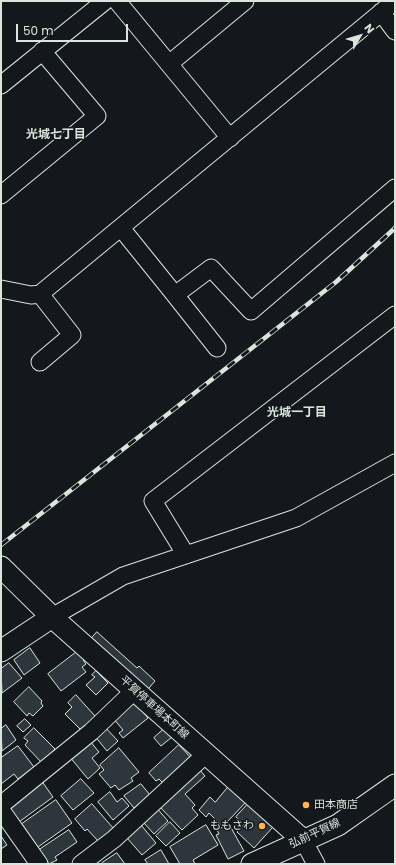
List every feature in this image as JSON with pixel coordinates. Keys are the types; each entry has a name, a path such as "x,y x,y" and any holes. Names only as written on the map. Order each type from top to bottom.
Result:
{"main road":[{"name":"平賀停車場本町線","path":"1,567 52,617 303,840"},
{"path":"1,651 52,617"},
{"name":"弘前平賀線","path":"252,864 338,825 395,785"}],"street":[{"path":"1,85 105,1"},
{"path":"118,1 230,138"},
{"path":"169,64 245,1"},
{"path":"1,289 31,295 40,294 395,1"},
{"path":"381,12 395,31"},
{"path":"1,195 97,116 42,51"},
{"path":"175,295 211,268 251,311 395,188"},
{"path":"121,228 217,348"},
{"path":"40,294 72,335 40,362"},
{"path":"186,555 153,501 395,315"},
{"path":"52,617 122,576 296,518 393,467"},
{"path":"1,805 91,732 135,690"},
{"path":"81,864 114,839 206,754"},
{"path":"1,810 39,864"},
{"path":"303,840 316,864"}],"building":[{"path":"97,632 137,668 139,666 155,681 148,689 92,638"},
{"path":"30,648 40,663 24,675 14,660"},
{"path":"78,651 86,664 82,667 86,672 61,691 48,674"},
{"path":"9,663 22,678 2,693 1,669"},
{"path":"96,671 108,683 96,695 86,685 95,677 92,675"},
{"path":"29,687 42,701 41,703 43,706 33,716 29,713 27,716 14,702"},
{"path":"76,695 95,716 81,730 65,714 72,707 68,703"},
{"path":"134,701 148,718 123,738 119,733 123,730 113,718"},
{"path":"25,719 31,725 23,732 17,726"},
{"path":"6,725 16,740 2,751 1,729"},
{"path":"104,726 118,741 107,751 94,735"},
{"path":"34,728 55,749 42,763 25,745 28,741 24,738"},
{"path":"165,728 172,737 161,746 154,738"},
{"path":"89,740 99,752 92,758 100,768 88,779 69,756"},
{"path":"179,745 192,759 164,784 159,779 156,781 149,773"},
{"path":"18,746 34,767 18,779 14,774 1,784 1,758"},
{"path":"119,748 139,772 131,778 133,781 119,790 115,785 111,788 99,774 104,770 100,765"},
{"path":"198,768 205,776 185,794 195,805 192,808 198,815 182,830 158,805"},
{"path":"81,779 94,793 73,810 61,796"},
{"path":"41,780 53,797 19,822 6,804"},
{"path":"141,784 150,795 134,808 124,796"},
{"path":"229,786 246,802 228,821 226,819 221,825 209,813 206,817 199,810 210,797 215,802"},
{"path":"110,792 117,802 122,798 129,806 113,820 98,802"},
{"path":"56,800 72,823 38,847 22,824"},
{"path":"92,804 114,829 99,842 87,829 85,831 75,819"},
{"path":"248,804 273,827 254,848 237,832 244,824 236,817"},
{"path":"155,806 168,821 154,834 143,822"},
{"path":"170,822 180,833 166,846 156,836"},
{"path":"229,824 244,851 228,859 216,835 219,834 217,830"},
{"path":"141,825 156,843 142,855 127,838"},
{"path":"206,825 218,845 193,860 195,864 180,864 170,847"},
{"path":"69,830 77,842 55,857 57,860 49,864 39,850"},
{"path":"1,836 7,845 1,849"},
{"path":"161,850 169,864 148,864 145,860"},
{"path":"117,853 125,864 102,864 102,863"}],"railway":[{"path":"1,545 336,282 395,228"}],"place":[{"name":"田本商店","path":"306,805"},
{"name":"ももさわ","path":"262,826"}],"district":[{"name":"光城七丁目","path":"56,135"},
{"name":"光城一丁目","path":"297,413"}]}
